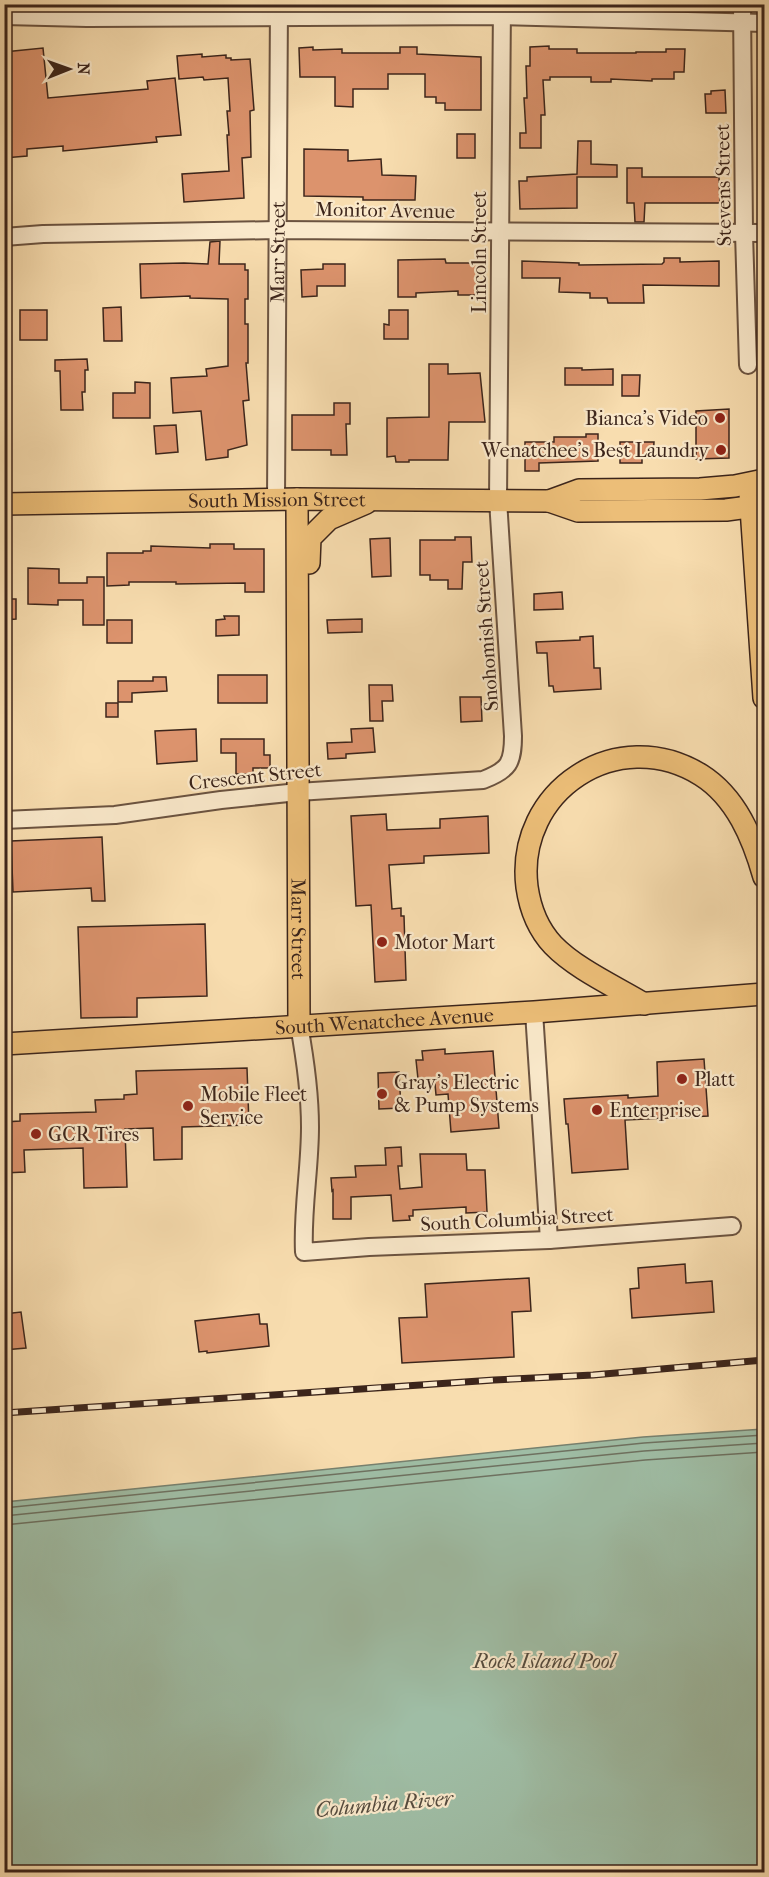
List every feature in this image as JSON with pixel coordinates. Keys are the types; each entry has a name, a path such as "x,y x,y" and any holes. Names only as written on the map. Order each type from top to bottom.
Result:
{"main road":[{"name":"South Mission Street","path":"549,501 579,490 700,489 757,482"},
{"path":"757,482 765,698"},
{"name":"Marr Street","path":"286,500 298,605 299,1025"},
{"name":"Marr Street","path":"298,605 308,594 310,538 328,519 372,500"},
{"name":"South Mission Street","path":"4,504 498,500 549,501 578,512 726,510 758,506"},
{"path":"645,1004 569,958 552,944 537,922 529,896 525,870 528,849 536,826 550,800 572,778 600,763 629,758 659,758 682,765 702,776 732,805 746,825 765,877"},
{"name":"South Wenatchee Avenue","path":"4,1044 534,1012 765,994"}],"street":[{"name":"Stevens Street","path":"742,4 744,233 748,365"},
{"path":"4,16 68,18 279,11 502,10 765,23"},
{"name":"Lincoln Street","path":"498,500 502,10"},
{"name":"Marr Street","path":"279,11 278,230 286,500"},
{"name":"Monitor Avenue","path":"4,237 46,234 278,230 765,233"},
{"name":"Snohomish Street","path":"498,500 513,736 512,759 507,767"},
{"name":"Crescent Street","path":"4,820 115,815 298,792 483,780 507,767"},
{"path":"534,1012 549,1240"},
{"name":"Marr Street","path":"299,1025 310,1126 303,1226 304,1252"},
{"name":"South Columbia Street","path":"304,1252 549,1240 732,1226"}],"water":[{"name":"Rock Island Pool","path":"764,1429 764,1872 5,1872 5,1502 643,1437"}],"building":[{"path":"549,46 549,49 577,49 577,53 666,52 666,49 685,49 684,72 674,72 674,79 652,79 652,81 611,79 611,82 591,82 591,77 550,77 550,80 543,80 545,115 541,115 541,148 520,148 520,133 526,133 524,98 527,98 526,66 530,66 530,47"},
{"path":"313,47 313,50 342,49 342,53 400,53 400,47 417,47 417,54 481,57 481,110 445,110 445,103 436,103 436,97 425,97 425,74 388,74 388,89 353,89 353,107 335,106 335,77 300,77 299,48"},
{"path":"43,48 48,98 148,89 147,81 175,78 181,135 156,137 157,142 63,151 63,146 27,149 27,156 4,158 4,52"},
{"path":"202,54 202,57 226,55 226,58 231,58 231,60 250,59 254,110 250,111 251,157 242,158 244,198 184,202 182,174 229,171 228,78 179,79 177,56"},
{"path":"725,90 726,113 706,113 705,94"},
{"path":"457,134 475,134 475,158 457,158"},
{"path":"578,141 591,141 591,164 617,165 617,177 577,177 577,208 520,209 519,181 527,181 527,177 577,174"},
{"path":"304,149 348,150 348,161 381,159 382,175 416,176 415,200 363,200 363,197 304,196"},
{"path":"627,168 642,168 642,177 719,177 720,203 645,203 644,222 635,222 634,203 627,203"},
{"path":"220,241 219,264 245,264 245,270 248,270 245,324 248,324 248,363 246,363 249,400 243,401 247,445 228,450 228,457 206,460 201,411 173,413 171,378 207,376 206,369 228,366 228,299 190,298 190,296 141,298 140,264 208,264 210,242"},
{"path":"664,258 680,258 680,262 719,261 719,286 643,285 644,303 608,303 607,298 590,298 590,293 559,292 560,278 522,278 522,261 579,263 579,265 662,264"},
{"path":"445,259 446,263 478,263 478,295 458,295 458,291 416,293 416,297 398,297 398,260"},
{"path":"323,264 345,264 345,286 317,286 317,296 302,297 301,270 323,269"},
{"path":"121,307 122,341 104,341 103,308"},
{"path":"20,310 47,310 47,340 20,340"},
{"path":"389,310 408,310 408,339 384,339 384,324 389,325"},
{"path":"87,359 85,392 82,392 83,410 61,410 60,371 55,371 55,360"},
{"path":"429,364 448,364 448,374 480,373 485,422 449,422 448,460 396,462 395,456 387,457 387,418 429,417"},
{"path":"565,368 613,369 613,385 565,385"},
{"path":"622,375 640,375 639,396 622,396"},
{"path":"135,382 150,383 150,418 113,418 113,393 135,393"},
{"path":"334,403 350,403 350,424 346,424 347,455 331,455 331,450 292,450 292,415 334,415"},
{"path":"729,409 729,458 696,459 696,411"},
{"path":"176,425 178,452 156,454 154,426"},
{"path":"586,434 598,434 598,461 539,463 539,471 525,471 525,442 554,442 554,437 586,437"},
{"path":"620,442 654,442 653,458 642,458 642,463 620,463"},
{"path":"455,537 471,537 472,562 463,562 462,589 448,589 448,580 430,580 430,575 420,575 420,540 455,540"},
{"path":"390,538 391,576 372,577 370,539"},
{"path":"210,544 234,544 234,549 264,549 264,592 245,592 245,583 129,582 129,585 107,586 107,553 143,553 143,551 151,551 151,546 210,548"},
{"path":"28,568 59,569 59,583 87,583 87,577 104,577 104,625 83,625 83,600 58,600 58,605 28,604"},
{"path":"562,592 563,609 534,610 534,594"},
{"path":"4,599 16,599 16,619 4,620"},
{"path":"224,616 239,616 239,635 216,636 216,620 225,619"},
{"path":"362,619 362,632 328,633 327,620"},
{"path":"107,620 132,620 132,643 107,643"},
{"path":"593,636 594,668 600,668 601,689 554,692 553,686 549,686 547,653 537,653 536,642 580,640 580,637"},
{"path":"218,675 267,675 267,703 218,703"},
{"path":"153,677 166,677 167,691 132,693 132,702 118,702 118,681 153,681"},
{"path":"369,685 392,685 393,701 382,701 383,721 370,721"},
{"path":"460,697 481,697 482,721 461,722"},
{"path":"106,703 118,703 118,717 106,717"},
{"path":"373,728 375,752 346,754 346,758 328,759 327,743 352,742 351,729"},
{"path":"196,729 197,761 157,764 155,731"},
{"path":"221,739 264,739 264,755 270,755 270,768 253,768 253,774 236,774 236,753 221,753"},
{"path":"386,814 387,830 440,828 440,819 488,816 489,853 424,856 424,863 389,865 392,909 401,908 401,916 404,916 406,980 375,982 371,905 356,906 351,816"},
{"path":"102,837 105,901 92,901 91,888 13,892 11,841"},
{"path":"205,924 207,996 137,998 137,1017 81,1018 78,927"},
{"path":"445,1049 445,1054 493,1051 499,1128 451,1132 448,1094 436,1095 435,1084 426,1084 425,1079 418,1079 416,1060 423,1060 422,1051"},
{"path":"704,1059 708,1116 625,1120 628,1169 572,1173 564,1099 628,1095 628,1098 658,1096 657,1062"},
{"path":"247,1068 249,1125 182,1127 182,1159 154,1160 153,1128 125,1129 127,1187 84,1188 83,1148 24,1150 25,1172 4,1173 4,1122 20,1121 20,1114 96,1112 95,1100 124,1099 124,1095 137,1094 136,1071"},
{"path":"399,1072 401,1108 379,1109 378,1073"},
{"path":"401,1147 402,1166 398,1166 400,1189 422,1187 420,1154 466,1154 467,1170 485,1170 487,1212 466,1213 466,1207 413,1210 413,1216 409,1216 410,1220 393,1221 391,1195 351,1197 351,1219 333,1219 331,1178 356,1177 355,1166 386,1165 385,1148"},
{"path":"685,1264 686,1283 712,1281 714,1312 632,1318 630,1289 639,1288 638,1268"},
{"path":"529,1278 531,1311 512,1312 514,1357 402,1363 399,1318 427,1317 425,1284"},
{"path":"21,1312 26,1348 4,1350 4,1314"},
{"path":"259,1314 260,1324 267,1324 269,1346 199,1352 195,1321"}],"railway":[{"path":"4,1413 593,1375 764,1360"}],"place":[{"name":"Bianca's Video","path":"720,418"},
{"name":"Wenatchee's Best Laundry","path":"721,450"},
{"name":"Motor Mart","path":"382,942"},
{"name":"Platt","path":"682,1079"},
{"name":"Gray's Electric & Pump Systems","path":"382,1094"},
{"name":"Mobile Fleet Service","path":"188,1106"},
{"name":"Enterprise","path":"597,1110"},
{"name":"GCR Tires","path":"36,1134"}],"water label":[{"name":"Columbia River","path":"384,1804"}]}
